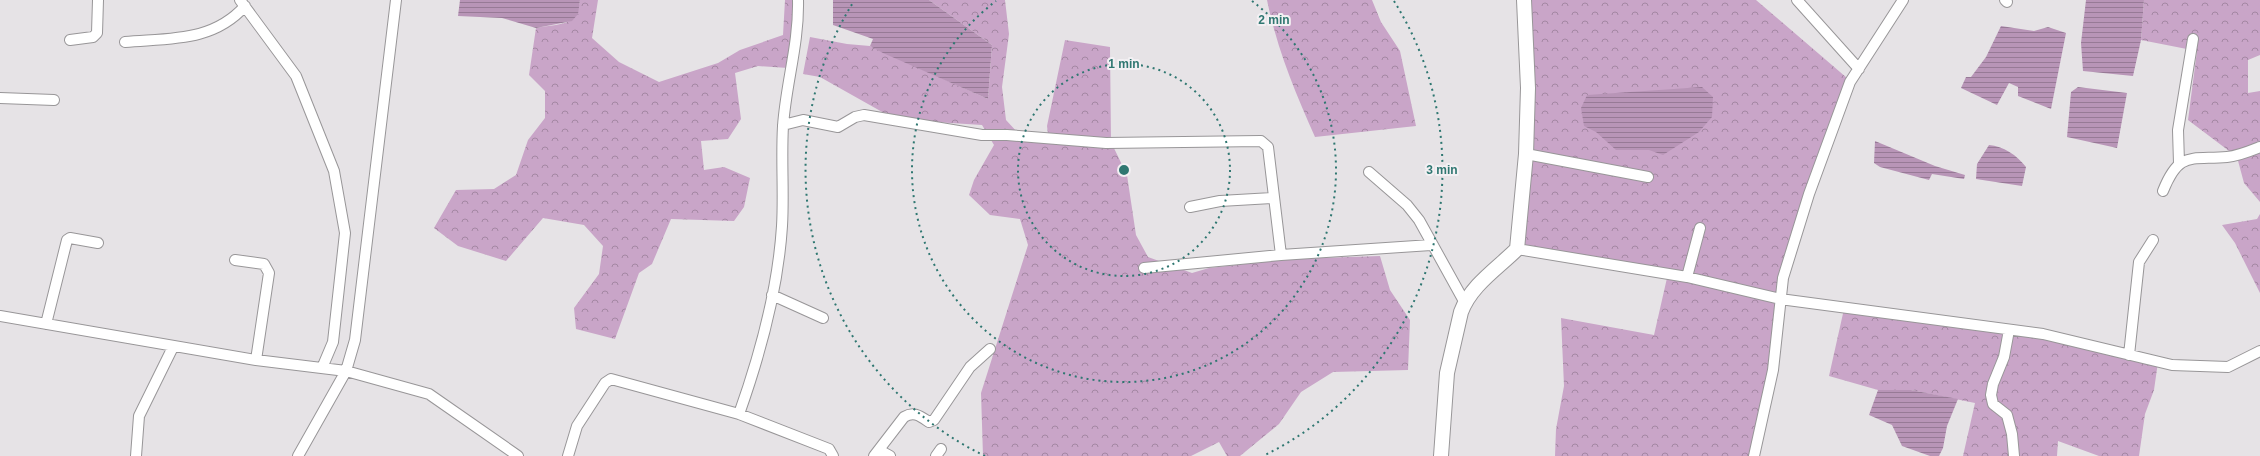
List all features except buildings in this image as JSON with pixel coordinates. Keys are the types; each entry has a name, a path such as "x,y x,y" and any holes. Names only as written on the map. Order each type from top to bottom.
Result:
{"street":[{"path":"70,40 93,37 97,33 98,0"},
{"path":"298,456 346,371 355,340 396,0"},
{"path":"738,414 749,384 772,296 782,226 783,125 799,28 798,0"},
{"path":"1445,455 1442,427 1447,372 1454,337 1465,303 1478,286 1517,249 1526,154 1528,88 1524,0"},
{"path":"1797,0 1859,68"},
{"path":"1754,456 1773,370 1783,278 1808,194 1850,82 1903,0"},
{"path":"125,42 201,34 223,26 234,18 242,3 296,76 334,171 345,233 333,342 322,368"},
{"path":"2179,163 2178,130 2193,39"},
{"path":"0,98 54,100"},
{"path":"783,125 803,120 838,127 855,117 864,115 982,135 1062,138 1106,143 1261,141 1268,147 1281,255"},
{"path":"2163,191 2170,173 2179,163 2187,159 2229,157 2260,147"},
{"path":"1526,154 1648,177"},
{"path":"1369,172 1407,205 1419,220 1465,303"},
{"path":"1190,207 1220,201 1273,198"},
{"path":"1687,277 1700,228"},
{"path":"46,324 67,240 70,238 76,238 98,243"},
{"path":"2130,355 2139,262 2153,240"},
{"path":"1144,268 1281,255 1432,245"},
{"path":"1517,249 1687,277 1780,299 2043,334 2172,365 2216,368 2228,367 2260,351"},
{"path":"235,260 264,264 268,274 256,360"},
{"path":"772,296 822,318"},
{"path":"0,316 256,360 346,371 429,394 518,456"},
{"path":"2009,330 2004,356 1993,384 1991,395 1993,404 2007,415 2014,456"},
{"path":"136,456 139,416 173,346"},
{"path":"890,456 877,453 904,417 910,414 917,414 929,422 934,420 970,367 990,349"},
{"path":"568,456 577,426 609,380 738,414 829,449 833,456"}],"green space":[{"path":"580,0 598,0 592,38 619,62 659,82 718,63 740,50 783,35 785,0 797,0 788,68 758,66 735,73 741,119 728,139 701,141 704,170 724,167 750,178 744,207 734,221 671,219 652,264 639,273 615,339 576,329 574,308 599,274 603,246 584,225 543,218 506,261 458,246 434,228 456,190 494,189 516,175 528,140 545,118 545,91 529,75 536,28 566,23 571,20 578,9"},
{"path":"929,0 1005,0 1009,34 1002,87 1006,120 1019,134 1048,134 1047,126 1065,40 1110,47 1111,142 1127,175 1136,235 1148,257 1192,273 1209,268 1289,259 1380,256 1390,290 1410,320 1408,370 1333,372 1301,392 1279,424 1240,456 1227,456 1219,442 1191,456 983,456 981,393 1028,245 1020,219 990,215 969,195 974,180 994,145 982,125 935,122 884,113 820,77 803,74 810,37 847,44 870,46 988,99 992,45"},
{"path":"1267,0 1372,0 1381,22 1400,51 1416,126 1315,137 1300,104 1281,53"},
{"path":"1524,0 1756,0 1847,78 1807,192 1751,456 1555,456 1556,429 1564,386 1561,318 1654,335 1667,278 1515,249 1527,86"},
{"path":"2144,0 2260,0 2260,55 2248,60 2248,93 2260,91 2260,202 2244,183 2237,157 2188,120 2197,51 2141,40"},
{"path":"2260,214 2260,293 2235,243 2222,225 2257,219"},
{"path":"1844,309 2044,339 2158,362 2154,390 2145,414 2139,456 2099,456 2058,441 2057,456 1963,456 1975,403 1911,390 1878,390 1829,376"}],"shaded area":[{"path":"460,0 580,0 578,14 572,21 536,28 502,18 458,16"},
{"path":"833,0 929,0 992,45 988,99 883,53 870,46 873,39 833,25"},
{"path":"2086,0 2144,0 2141,40 2133,76 2083,71 2081,43"},
{"path":"2001,26 2034,31 2048,27 2066,33 2051,109 2018,96 2018,87 2009,83 1997,105 1961,88 1966,77 1971,77 1986,57"},
{"path":"1702,87 1713,97 1712,117 1699,132 1663,155 1649,150 1616,150 1596,132 1584,126 1581,108 1587,95"},
{"path":"2078,87 2127,93 2117,148 2067,137 2071,92"},
{"path":"1875,141 1935,166 1965,175 1964,179 1932,174 1929,180 1880,167 1874,163"},
{"path":"1989,145 1999,147 2009,152 2026,167 2022,186 1976,179 1977,164"},
{"path":"1878,390 1911,390 1958,399 1947,426 1943,448 1939,456 1930,456 1902,446 1892,425 1869,415"}]}
